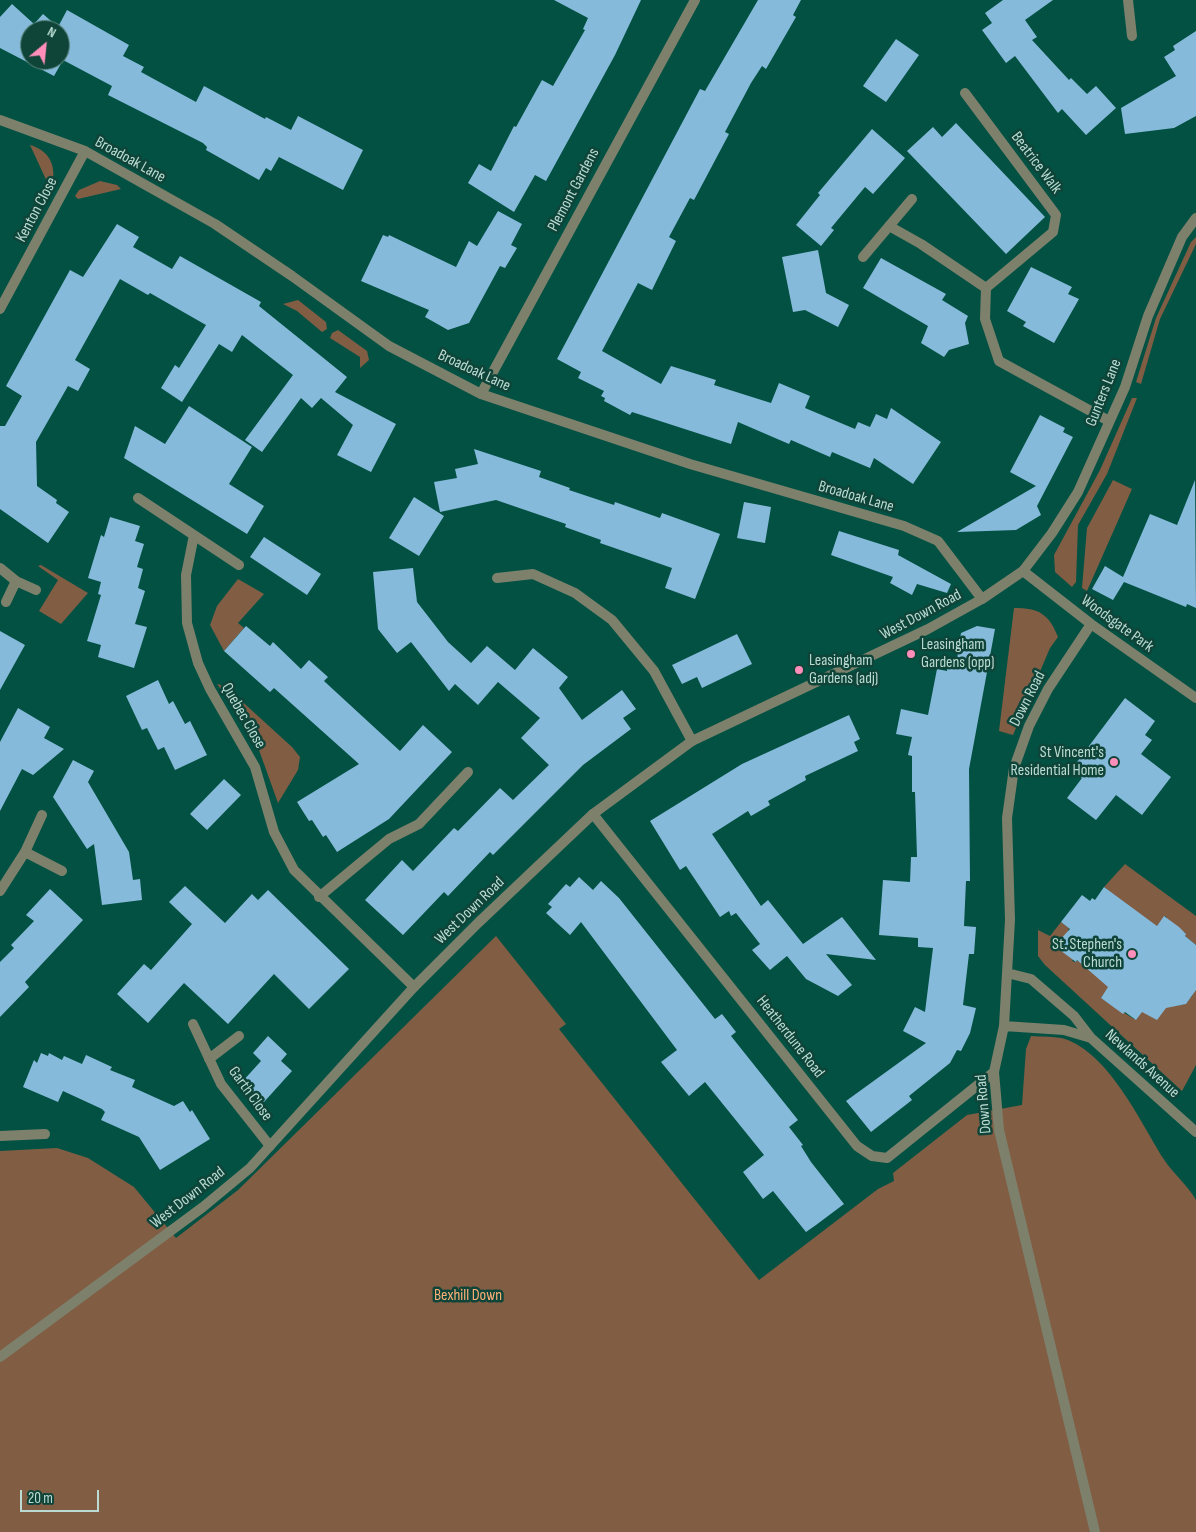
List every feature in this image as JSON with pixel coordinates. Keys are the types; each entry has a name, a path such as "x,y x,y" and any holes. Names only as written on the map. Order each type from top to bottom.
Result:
{"street":[{"name":"Plemont Gardens","path":"481,394 694,0"},
{"path":"1128,0 1132,36"},
{"name":"Beatrice Walk","path":"965,93 1056,215 1053,232 986,288"},
{"name":"Broadoak Lane","path":"0,120 85,151 215,224 292,276 389,346 481,394 690,464 904,526 938,541 982,599"},
{"name":"Kenton Close","path":"0,309 85,151"},
{"path":"863,257 912,198"},
{"name":"Gunters Lane","path":"1023,571 1052,533 1078,492 1125,387 1148,316 1182,237 1196,218"},
{"path":"888,226 921,244 986,288 985,319 999,361 1109,422"},
{"path":"138,498 239,565"},
{"name":"Quebec Close","path":"194,535 186,575 188,623 198,663 210,689 255,767 274,832 294,870 319,897 414,988"},
{"path":"0,568 16,581 36,590"},
{"name":"West Down Road","path":"0,1357 203,1207 250,1168 414,988 478,923 593,814 692,741 867,660 982,599 1023,571"},
{"name":"Woodsgate Park","path":"1023,571 1091,624 1196,698"},
{"path":"497,578 533,574 575,593 612,620 654,671 692,741"},
{"path":"6,602 16,581"},
{"name":"Down Road","path":"1091,624 1048,689 1029,726 1014,768 1007,818 1010,920 1004,1026 994,1072 999,1130 1095,1532"},
{"path":"319,897 389,839 420,824 468,772"},
{"name":"Heatherdune Road","path":"593,814 857,1146 872,1156 887,1158 994,1072"},
{"path":"0,891 25,852 42,815"},
{"path":"25,852 62,870"},
{"name":"Newlands Avenue","path":"1007,973 1031,979 1074,1016 1091,1038 1196,1132"},
{"name":"Garth Close","path":"193,1024 221,1084 270,1146"},
{"name":"Newlands Avenue","path":"1004,1026 1064,1030 1091,1038"},
{"name":"Garth Close","path":"209,1059 239,1036"},
{"path":"0,1136 45,1134"}],"green space":[{"path":"30,145 37,147 50,160 53,171 52,185 49,186"},
{"path":"100,181 117,185 121,189 78,199 75,196 79,190"},
{"path":"1196,237 1196,244 1160,319 1141,384 1136,382 1156,318 1191,242"},
{"path":"298,300 326,322 327,329 322,332 297,311 283,304"},
{"path":"338,330 367,351 369,360 360,368 360,357 330,338 332,333"},
{"path":"1132,398 1137,398 1107,474 1078,525 1076,582 1072,587 1055,572 1054,555 1100,470"},
{"path":"1113,480 1132,489 1087,591 1082,588 1087,528"},
{"path":"41,565 88,593 61,624 39,611 58,580 38,566"},
{"path":"238,579 264,594 238,623 244,628 224,651 210,625 217,606"},
{"path":"1014,608 1030,609 1042,614 1051,623 1058,637 1050,648 1013,735 999,731"},
{"path":"217,684 225,686 292,747 300,757 298,770 278,803 259,750 237,711"},
{"path":"1125,864 1196,916 1196,945 1185,936 1185,932 1182,935 1165,921 1167,918 1165,916 1154,930 1124,902 1106,892 1107,889 1104,887"},
{"path":"1061,922 1069,928 1074,959 1072,961 1080,960 1111,984 1101,998 1134,1019 1137,1019 1142,1009 1185,1004 1192,996 1196,979 1196,1065 1182,1091 1045,965 1038,956 1038,930 1050,936"},
{"name":"Bexhill Down","path":"496,936 566,1024 559,1029 759,1280 878,1189 894,1181 893,1173 967,1115 1022,1105 1026,1049 1031,1036 1065,1039 1081,1047 1096,1059 1122,1090 1163,1158 1196,1200 1196,1532 0,1532 0,1151 57,1148 88,1158 134,1187 176,1238 238,1190"}],"building":[{"path":"554,0 641,0 615,55 546,181 535,175 514,212 468,183 479,164 491,171 514,126 516,127 542,80 553,86 585,30 583,29 588,18"},
{"path":"758,0 801,0 793,15 796,17 766,69 762,66 751,83 725,132 729,134 694,200 690,198 669,237 676,241 652,290 638,283 602,351 661,384 671,366 716,380 714,385 771,403 779,383 810,396 805,408 855,429 858,422 870,427 876,414 887,419 891,408 941,442 913,484 874,458 870,468 832,452 830,457 791,440 789,444 738,422 731,444 632,412 630,415 604,401 605,398 601,396 604,391 578,378 581,372 557,359 700,89 705,91"},
{"path":"1003,0 1053,0 1025,20 1037,37 1032,40 1069,80 1071,78 1087,94 1096,86 1116,108 1086,135 1062,109 1058,113 1015,56 1006,63 982,30 992,23 985,13"},
{"path":"12,4 30,20 20,20 20,58 0,48 0,17"},
{"path":"67,10 129,45 123,56 144,67 141,72 196,102 204,86 265,119 266,117 291,130 298,116 363,150 343,190 279,157 271,171 266,168 259,180 206,150 207,147 203,143 108,95 112,86 70,64 70,20 62,20"},
{"path":"43,14 50,20 38,20"},
{"path":"1196,31 1196,116 1174,128 1125,134 1121,108 1176,76 1164,57 1175,50 1173,46"},
{"path":"896,39 919,55 886,102 863,86"},
{"path":"42,70 57,70 54,76"},
{"path":"956,123 1045,217 1006,254 907,151 933,127 942,137"},
{"path":"872,129 905,158 873,194 865,187 831,228 834,230 821,246 796,225 820,195 818,193"},
{"path":"498,211 522,224 511,245 517,248 505,268 500,266 469,323 448,330 425,317 429,310 361,281 383,235 388,237 389,235 456,267 469,241 477,246"},
{"path":"117,224 139,237 133,247 172,269 180,256 261,302 259,306 347,377 335,392 396,424 371,472 337,455 353,425 321,398 312,408 301,398 262,452 245,440 293,375 242,335 232,352 219,344 182,402 161,388 175,365 179,368 206,325 150,293 148,295 120,279 75,360 90,369 78,391 68,386 36,442 37,486 57,500 56,503 69,512 48,543 0,509 0,426 5,426 22,396 6,386 70,270 83,277"},
{"path":"818,250 826,293 849,305 838,327 805,310 793,312 782,257"},
{"path":"881,258 946,294 942,300 968,316 965,323 969,344 949,350 944,357 921,343 928,326 863,288"},
{"path":"1031,267 1072,287 1068,294 1079,299 1054,343 1023,326 1026,322 1007,311"},
{"path":"189,406 252,447 229,484 264,506 247,534 124,458 135,426 165,444"},
{"path":"1040,415 1065,428 1063,432 1073,437 1037,506 1041,515 1016,530 957,532 1036,486 1010,472"},
{"path":"474,449 541,471 539,477 570,488 569,490 614,505 615,502 660,518 662,513 720,534 695,599 665,588 672,568 600,543 601,540 565,527 566,524 496,500 440,512 434,482 457,478 455,469 478,464"},
{"path":"1195,480 1196,608 1187,604 1186,607 1124,582 1113,600 1092,589 1105,566 1123,577 1150,514 1177,525"},
{"path":"414,497 444,516 419,556 389,538"},
{"path":"744,502 771,507 765,543 737,538"},
{"path":"110,517 140,526 135,541 144,544 137,567 143,569 138,588 145,591 135,624 147,627 134,668 98,657 101,645 87,641 101,595 98,594 101,582 88,578 101,535 104,537"},
{"path":"839,531 899,550 898,555 951,584 947,593 917,584 912,595 890,583 893,577 831,555"},
{"path":"264,537 321,574 307,595 250,557"},
{"path":"413,568 417,602 448,642 471,663 487,646 515,670 533,648 568,677 559,688 582,720 622,690 636,709 623,718 631,729 583,765 493,855 490,852 448,896 444,892 403,935 365,900 402,860 413,871 454,828 458,831 500,788 513,800 549,765 521,738 540,718 498,682 478,705 455,684 449,691 411,642 397,653 378,629 373,572"},
{"path":"246,626 270,646 273,642 301,669 309,660 328,677 324,681 400,751 423,725 452,752 389,819 337,852 326,835 323,837 312,820 309,821 297,802 359,764 274,688 270,692 224,651"},
{"path":"977,626 995,629 969,769 970,881 966,881 964,926 976,927 974,954 969,954 963,1005 976,1008 970,1033 961,1051 957,1050 950,1063 909,1096 912,1100 871,1132 846,1101 926,1043 903,1031 915,1007 925,1012 933,948 918,947 918,938 879,935 883,880 910,882 911,857 917,857 915,792 912,792 912,756 908,755 912,737 896,734 901,709 928,715 937,669 947,671 949,657 957,659 961,633"},
{"path":"0,631 25,645 0,690"},
{"path":"737,634 752,664 702,688 697,677 682,684 672,665"},
{"path":"158,680 169,704 173,701 185,724 190,721 207,755 175,770 164,747 158,750 147,728 142,730 126,696"},
{"name":"St Vincent's Residential Home","path":"1125,698 1155,721 1145,735 1152,740 1141,754 1171,777 1142,815 1116,795 1096,820 1067,798 1082,778 1071,770"},
{"path":"18,708 50,727 44,738 64,749 33,775 22,769 0,811 0,742"},
{"path":"849,715 860,739 854,742 858,751 805,776 806,780 768,801 770,805 751,816 748,811 712,834 761,906 768,900 803,944 842,917 876,960 826,954 852,985 838,996 806,979 787,956 770,970 752,950 760,944 736,913 731,916 729,911 720,917 686,866 680,870 650,821 742,764"},
{"path":"73,760 94,771 88,782 129,852 133,880 140,879 142,900 102,905 94,844 87,849 53,797"},
{"path":"224,779 241,795 207,830 190,814"},
{"path":"579,877 593,890 601,881 619,898 715,1019 722,1014 736,1032 731,1036 798,1120 789,1127 803,1145 801,1146 811,1162 844,1204 806,1232 773,1191 763,1199 743,1172 764,1155 705,1082 689,1096 661,1062 677,1050 581,922 570,935 546,913 552,907 548,904 566,884 570,887"},
{"path":"185,886 225,923 252,894 258,900 268,890 349,969 309,1009 274,974 228,1024 184,983 148,1023 117,994 144,964 151,970 192,924 169,902"},
{"name":"St. Stephen's Church","path":"1104,887 1157,926 1164,916 1179,927 1186,934 1185,936 1196,945 1196,990 1186,1004 1166,1008 1157,1020 1142,1012 1136,1020 1125,1012 1123,1014 1101,998 1108,987 1077,960 1076,962 1057,948 1056,944 1070,929 1061,922 1082,895 1090,901 1092,898 1095,900"},
{"path":"50,889 83,920 25,982 29,987 0,1017 0,962 14,948 11,945 34,921 26,915"},
{"path":"268,1036 287,1054 281,1061 292,1071 264,1102 242,1082 261,1061 253,1053"},
{"path":"41,1053 48,1056 49,1053 62,1060 64,1056 82,1064 86,1055 112,1067 110,1070 135,1080 132,1087 174,1106 183,1101 190,1112 192,1110 210,1139 160,1170 139,1137 101,1120 105,1112 102,1109 63,1091 58,1102 23,1087 34,1060 37,1063"}],"place":[{"name":"Leasingham Gardens (opp)","path":"911,654"},
{"name":"Leasingham Gardens (adj)","path":"799,670"},
{"name":"St Vincent's Residential Home","path":"1114,762"},
{"name":"St. Stephen's Church","path":"1132,954"}]}
